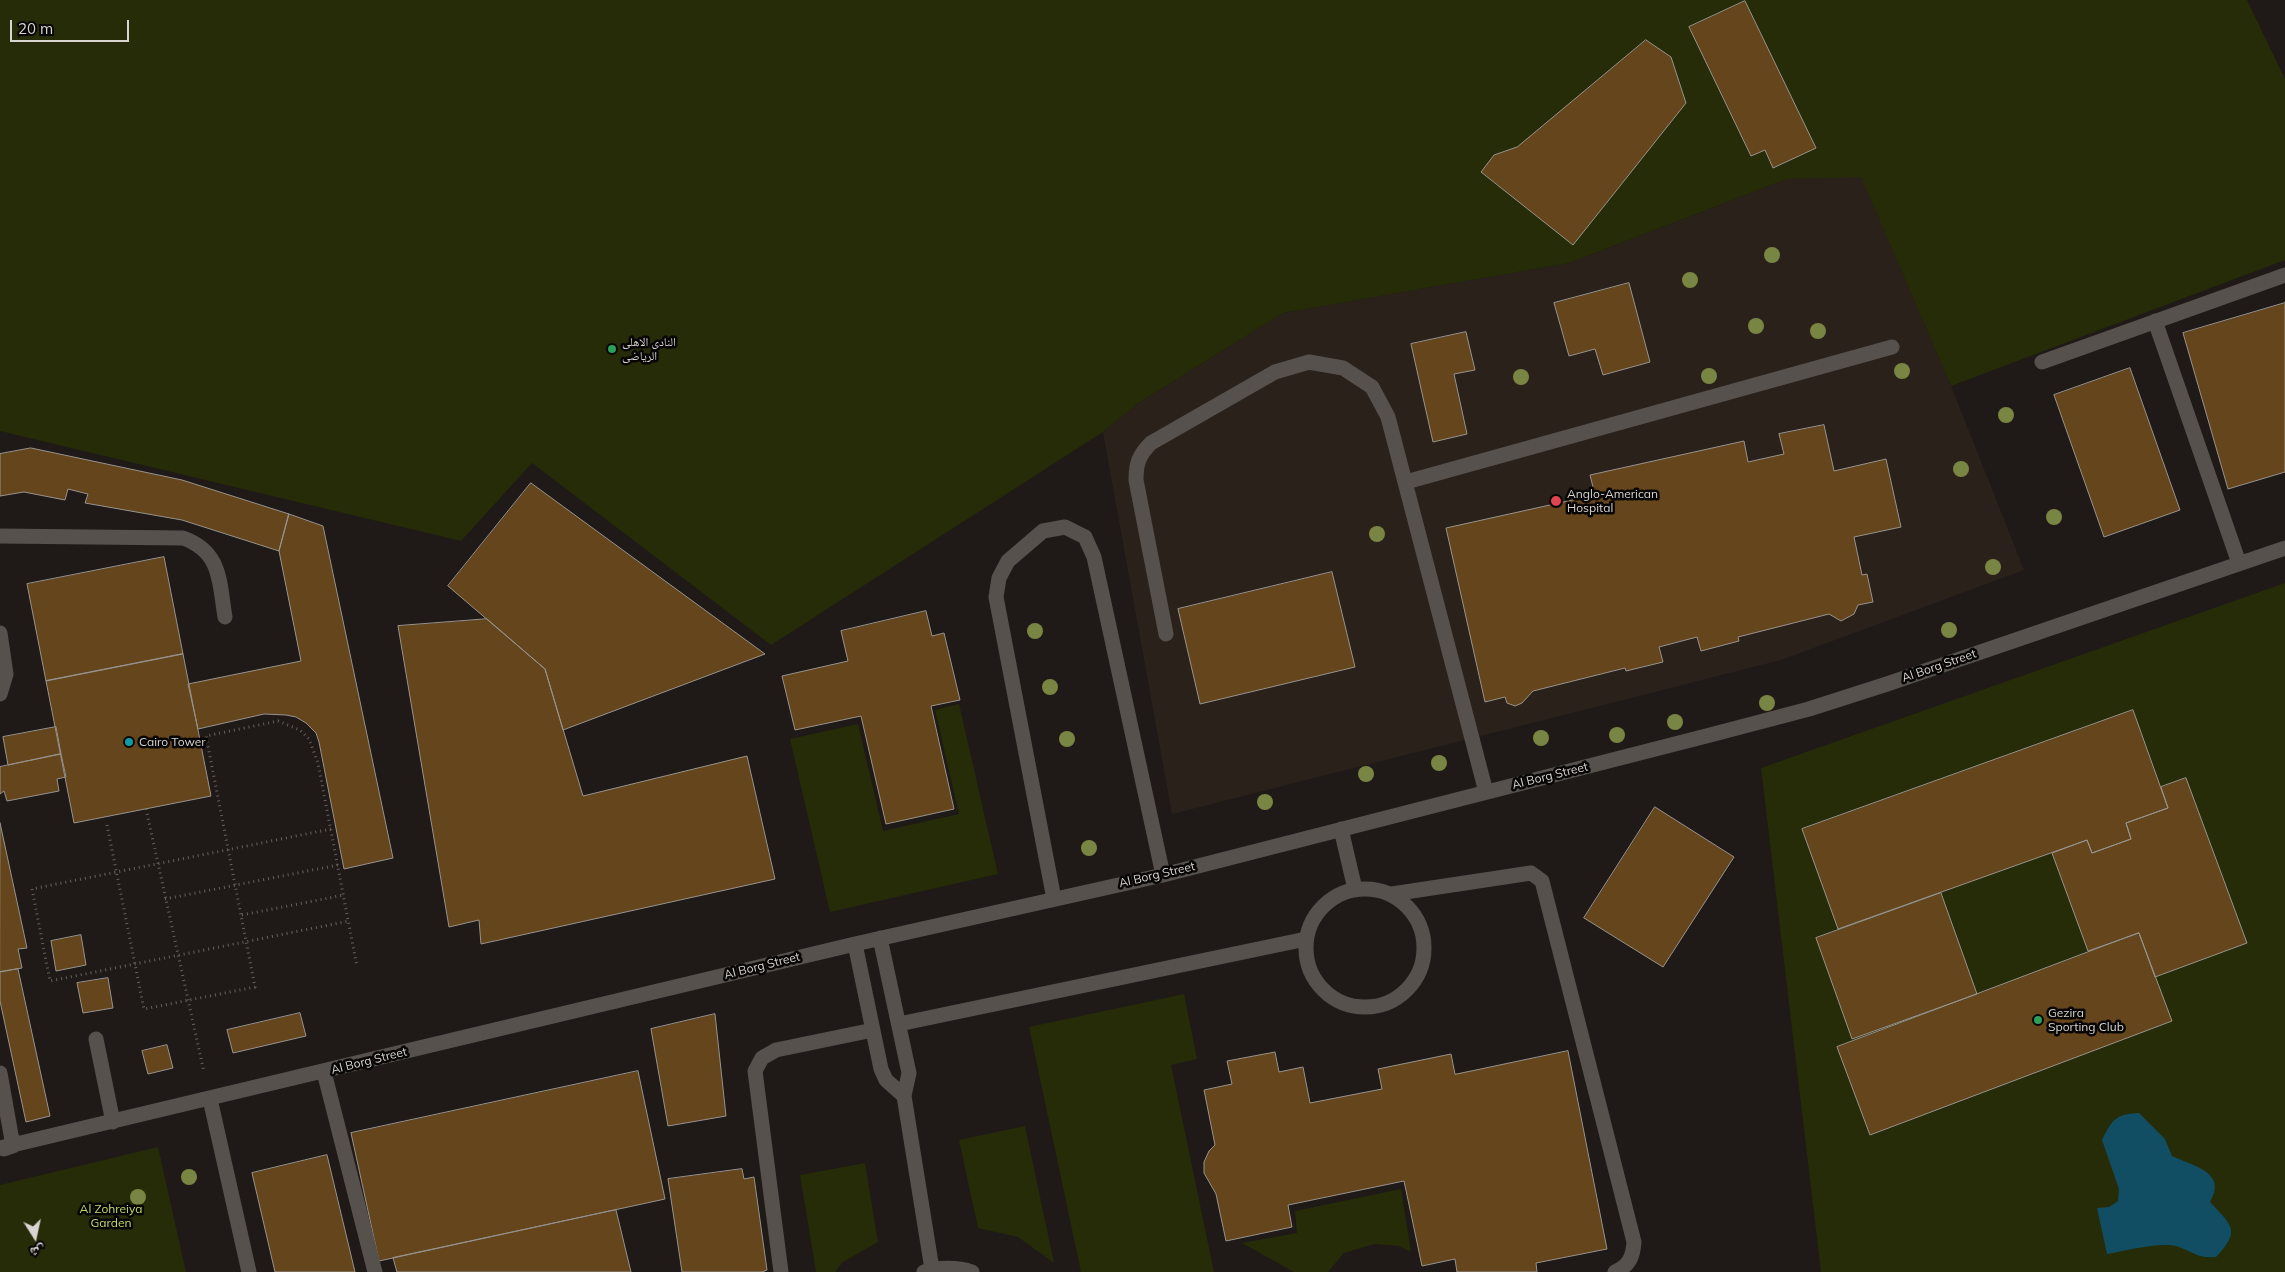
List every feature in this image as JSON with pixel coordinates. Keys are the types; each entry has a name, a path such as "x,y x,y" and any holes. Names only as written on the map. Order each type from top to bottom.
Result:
{"street":[{"path":"2042,362 2285,275"},
{"path":"2155,321 2239,563"},
{"path":"1406,482 1892,347"},
{"path":"1166,634 1136,480 1136,466 1141,453 1152,444 1275,372 1309,362 1343,368 1372,387 1388,417 1486,792"},
{"path":"1054,899 996,597 999,578 1008,561 1043,531 1065,527 1085,537 1094,558 1162,875"},
{"path":"0,536 183,538 194,542 212,557 217,568 225,617"},
{"name":"Al Borg Street","path":"4,1148 880,938 1162,875 1818,706 2285,548"},
{"path":"0,633 6,674 0,694"},
{"path":"1341,829 1355,889"},
{"path":"1392,894 1531,873 1542,881 1634,1242 1633,1256 1624,1268 1615,1272"},
{"path":"1355,889 1374,889 1392,894 1407,905 1418,920 1424,937 1424,956 1419,974 1408,989 1393,1000 1376,1006 1357,1006 1339,1001 1324,990 1312,976 1306,958 1306,939 1312,922 1322,906 1337,895 1355,889"},
{"path":"880,938 909,1073 904,1096 928,1271 965,1270 972,1272"},
{"path":"899,1024 1306,939"},
{"path":"855,944 881,1069 886,1080 904,1096"},
{"path":"780,1272 755,1071 762,1058 776,1050 873,1030"},
{"path":"96,1039 113,1122"},
{"path":"324,1072 375,1272"},
{"path":"0,1073 4,1148"},
{"path":"210,1099 249,1272"}],"path":[{"path":"107,825 144,1009 255,987 206,736 278,722 300,730 309,739 318,763 357,967"},
{"path":"146,809 210,1099"},
{"path":"331,829 32,889 50,981 349,922"},
{"path":"165,899 338,865"},
{"path":"241,915 344,895"}],"shaded area":[{"name":"Anglo-American Hospital","path":"1861,176 1951,386 2024,570 1781,660 1172,814 1103,432 1137,404 1283,313 1569,263 1787,179"}],"green space":[{"name":"النادى الاهلى الرياضى","path":"0,0 2247,0 2285,79 2285,260 1951,386 1861,177 1787,179 1569,263 1283,313 1137,404 1103,432 771,645 532,463 461,541 0,431"},
{"name":"Gezira Sporting Club","path":"2285,583 2285,1272 1821,1272 1761,768"},
{"path":"959,704 998,874 830,912 790,739 858,724 883,831 959,814 935,710"},
{"path":"1184,994 1197,1059 1171,1065 1214,1272 1081,1272 1029,1027"},
{"path":"1025,1126 1054,1263 1018,1237 978,1228 959,1140"},
{"name":"Al Zohreiya Garden","path":"158,1147 186,1272 0,1272 0,1185"},
{"path":"865,1163 878,1242 843,1262 835,1272 816,1272 800,1175"},
{"path":"1401,1189 1411,1252 1399,1246 1374,1244 1344,1253 1328,1272 1294,1272 1242,1243 1297,1233 1295,1211"}],"water":[{"path":"2139,1113 2165,1139 2172,1156 2206,1172 2215,1184 2210,1202 2231,1228 2229,1240 2216,1257 2200,1256 2169,1245 2151,1246 2107,1254 2097,1208 2109,1207 2118,1201 2119,1189 2102,1140 2115,1119 2124,1115"}],"building":[{"path":"1745,1 1816,148 1773,168 1765,150 1751,156 1689,27"},
{"path":"1646,40 1671,57 1686,103 1573,245 1481,172 1494,155 1517,147"},
{"path":"1629,283 1650,362 1603,375 1595,349 1569,356 1554,303"},
{"path":"2285,303 2285,472 2228,489 2183,333"},
{"path":"1466,332 1475,370 1454,374 1467,434 1433,442 1411,344"},
{"path":"2130,368 2180,510 2104,537 2054,395"},
{"path":"1824,425 1834,471 1886,459 1901,527 1854,537 1862,575 1867,574 1873,602 1858,605 1854,614 1841,621 1829,614 1738,637 1739,641 1701,651 1697,637 1659,647 1663,662 1626,671 1625,668 1533,691 1522,703 1515,706 1507,703 1505,697 1485,702 1446,528 1595,495 1590,475 1744,441 1748,462 1784,454 1779,434"},
{"path":"31,448 182,480 289,514 279,551 182,520 85,503 88,494 68,489 65,500 24,492 0,496 0,454"},
{"path":"531,483 765,654 563,730 545,669 448,586"},
{"path":"289,514 323,526 393,858 344,869 319,742 316,733 306,723 296,717 264,714 198,729 188,684 301,661 279,551"},
{"path":"164,557 183,654 46,681 27,584"},
{"path":"1332,572 1355,667 1200,704 1178,609"},
{"path":"926,611 932,636 944,633 960,700 931,706 954,809 886,824 861,716 795,730 782,676 848,661 841,631"},
{"path":"487,619 545,669 583,796 747,756 775,879 481,944 479,920 449,927 398,626"},
{"name":"Cairo Tower","path":"183,654 211,796 74,823 46,681"},
{"path":"2133,710 2168,808 2126,823 2131,839 2092,853 2087,840 1838,929 1802,829"},
{"path":"56,727 61,754 8,765 3,737"},
{"path":"61,754 66,777 57,779 59,791 7,801 4,791 0,794 0,767"},
{"path":"2186,778 2247,943 2155,977 2139,933 2088,951 2052,853 2087,840 2092,853 2131,839 2126,823 2168,808 2161,787"},
{"path":"1655,807 1734,857 1663,967 1584,918"},
{"path":"0,823 27,948 18,949 22,968 0,972"},
{"path":"1941,893 1977,994 1852,1039 1816,938"},
{"path":"2139,933 2172,1021 1870,1135 1837,1047"},
{"path":"81,935 86,965 56,971 51,941"},
{"path":"18,969 50,1116 26,1122 0,1001 0,972"},
{"path":"108,978 113,1008 83,1013 77,983"},
{"path":"300,1013 306,1036 233,1053 227,1030"},
{"path":"715,1014 726,1116 668,1126 651,1029"},
{"path":"167,1045 173,1068 148,1074 142,1051"},
{"path":"1568,1051 1607,1249 1536,1263 1537,1272 1457,1272 1455,1259 1422,1266 1404,1181 1288,1205 1292,1227 1226,1241 1216,1194 1204,1173 1204,1162 1209,1151 1215,1145 1204,1090 1232,1084 1227,1061 1275,1052 1279,1072 1303,1067 1310,1103 1382,1089 1378,1069 1451,1054 1455,1074"},
{"path":"638,1071 665,1199 379,1261 351,1133"},
{"path":"327,1155 355,1272 275,1272 252,1173"},
{"path":"742,1169 744,1179 754,1177 767,1270 762,1272 682,1272 668,1179"},
{"path":"616,1210 631,1272 397,1272 393,1258"}],"place":[{"name":"النادى الاهلى الرياضى","path":"612,349"},
{"name":"Anglo-American Hospital","path":"1556,501"},
{"name":"Cairo Tower","path":"129,742"},
{"name":"Gezira Sporting Club","path":"2038,1020"}]}
